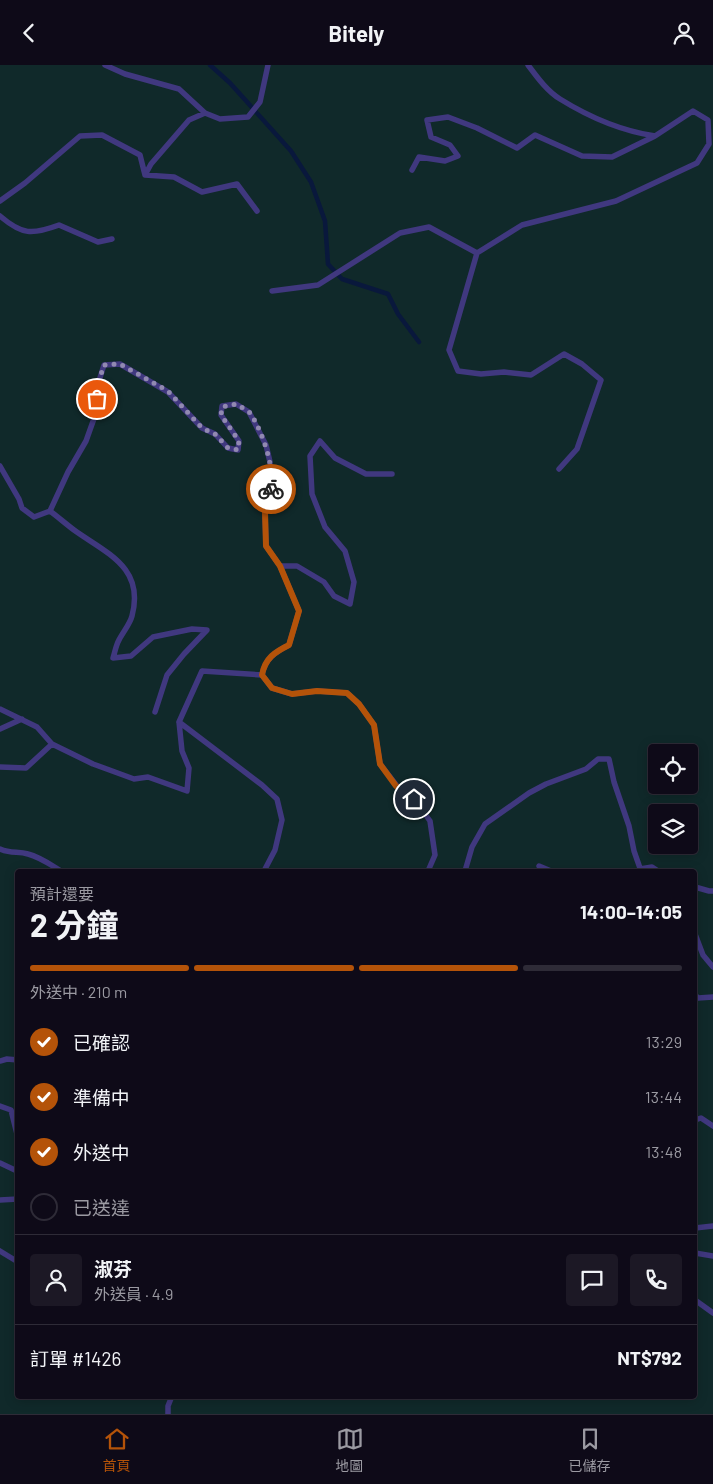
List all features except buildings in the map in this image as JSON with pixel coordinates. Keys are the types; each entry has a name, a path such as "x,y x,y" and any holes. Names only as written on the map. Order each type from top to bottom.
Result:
{"lane":[{"path":"105,65 125,74 179,89 205,113 220,119 248,117 260,102 268,65"},
{"path":"528,65 540,80 559,98 601,120 630,132 655,136"},
{"path":"412,170 419,157 445,161 458,156 450,145 431,137 427,120 448,117 477,128 517,148 535,135 582,156 612,157 655,136 693,111 708,120 709,143 697,163 616,201 522,225 478,253 449,350 458,371 481,374 504,372 532,375 564,353 582,364 601,381 577,449 559,469"},
{"path":"145,175 151,165 189,120 205,113"},
{"path":"0,201 25,183 80,136 102,135 140,155 145,175"},
{"path":"145,175 174,177 202,192 237,184 257,211"},
{"path":"0,216 25,233 42,231 59,225 98,241 112,239"},
{"path":"272,291 318,285 400,233 429,227 478,253"},
{"path":"0,466 22,508 34,517 50,511 68,472 86,441 96,413 98,384 104,365 120,364 168,391 202,428 215,434 228,448 238,450 239,441 221,415 222,407 236,404 249,412 266,445 270,462 272,486 265,512 266,546 280,566 299,611 289,645 274,652 263,666 262,675 272,688 292,694 317,691 347,693 359,704 374,725 380,764 396,786 414,799 430,821 435,855 429,869"},
{"path":"280,566 297,566 324,582 334,596 350,604 354,583 345,551 325,527 312,494 310,456 320,441 335,458 366,474 392,474"},
{"path":"50,511 74,530 106,550 125,569 133,583 135,599 132,618 118,641 113,657 132,656 153,637 192,629 207,630 184,653 167,675 155,712"},
{"path":"0,709 37,727 52,744 93,764 134,779 148,777 187,791 190,768 182,751 179,722 202,671 262,675"},
{"path":"0,729 22,719"},
{"path":"179,722 262,785 277,799 282,820 275,850 265,869"},
{"path":"0,767 26,768 52,744"},
{"path":"466,869 472,847 485,824 509,809 529,793 546,784 586,769 598,759 609,759 640,869"},
{"path":"0,849 9,853 26,853 58,869"},
{"path":"539,866 546,869"},
{"path":"697,888 713,891"},
{"path":"697,939 703,955 713,967"},
{"path":"697,997 713,997"},
{"path":"0,1061 15,1060"},
{"path":"0,1106 11,1110 15,1126"},
{"path":"697,1119 701,1118 713,1126"},
{"path":"0,1163 15,1169"},
{"path":"0,1200 15,1199"},
{"path":"697,1228 713,1226"},
{"path":"0,1251 15,1260"},
{"path":"697,1253 713,1256"},
{"path":"697,1301 713,1313"},
{"path":"168,1414 171,1399"}],"green space":[{"path":"0,65 713,65 713,1414 0,1414"}],"waterway":[{"path":"210,65 230,83 291,151 311,182 325,221 328,264 342,279 388,294 398,314 419,342"}],"way so far":[{"path":"97,399 98,384 104,365 120,364 168,391 202,428 215,434 228,448 238,450 239,441 221,415 222,407 236,404 249,412 266,445 270,462 271,489"}],"route":[{"path":"271,489 265,512 266,546 280,566 299,611 289,645 274,652 263,666 262,675 272,688 292,694 317,691 347,693 359,704 374,725 380,764 396,786 414,799"}]}
